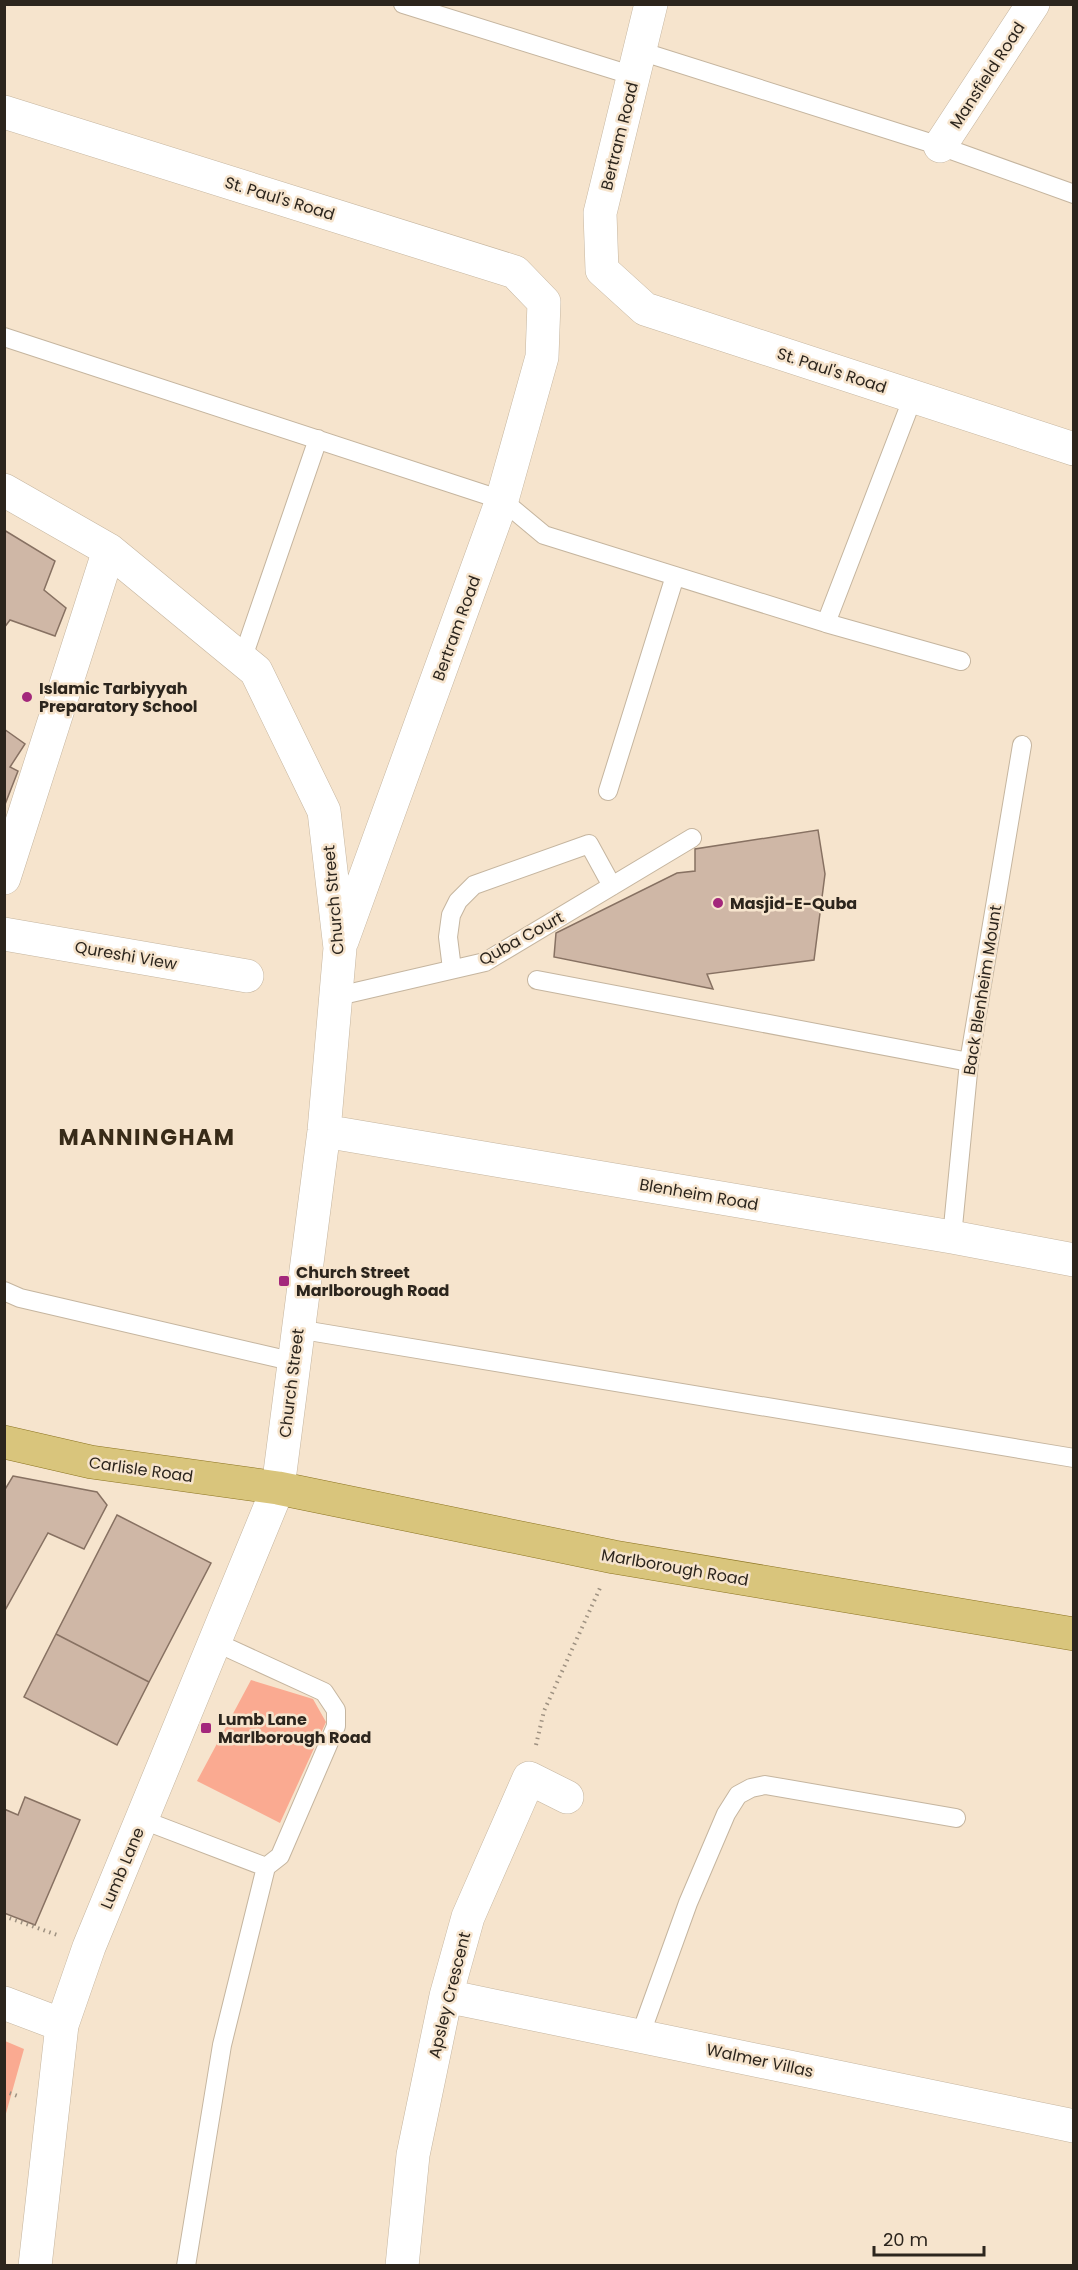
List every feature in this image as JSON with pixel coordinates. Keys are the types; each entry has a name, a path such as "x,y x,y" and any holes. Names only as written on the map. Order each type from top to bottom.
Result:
{"main road":[{"name":"Carlisle Road","path":"4,1442 92,1462 278,1488"},
{"name":"Marlborough Road","path":"278,1488 614,1557 1074,1635"}],"street":[{"name":"Bertram Road","path":"602,270 600,213 651,4"},
{"name":"Mansfield Road","path":"940,146 1033,4"},
{"name":"St. Paul's Road","path":"4,112 515,272 544,302"},
{"name":"St. Paul's Road","path":"602,270 645,309 1074,449"},
{"name":"Bertram Road","path":"340,948 502,500 542,357 544,302"},
{"name":"Church Street","path":"4,490 109,550 256,671 324,811 340,948 324,1131 278,1488"},
{"path":"4,878 109,550"},
{"name":"Qureshi View","path":"4,934 247,976"},
{"name":"Blenheim Road","path":"324,1131 952,1237 1074,1260"},
{"name":"Lumb Lane","path":"35,2265 62,2025 89,1947 278,1488"},
{"path":"529,1778 567,1797"},
{"name":"Apsley Crescent","path":"402,2265 413,2155 446,1996 468,1917 529,1778"},
{"name":"Walmer Villas","path":"446,1996 1074,2126"},
{"path":"4,2003 62,2025"}],"lane":[{"path":"403,4 637,64 940,146 1074,194"},
{"path":"4,337 502,500 544,534 826,623 961,661"},
{"path":"826,623 913,397"},
{"path":"242,660 318,439"},
{"path":"609,791 675,576"},
{"name":"Back Blenheim Mount","path":"952,1237 969,1062 1022,745"},
{"name":"Quba Court","path":"334,997 485,962 692,838"},
{"path":"452,969 448,937 451,915 458,901 474,885 589,844 612,886"},
{"path":"537,980 969,1062"},
{"path":"4,1291 20,1298 295,1362"},
{"path":"297,1329 1074,1458"},
{"path":"186,2265 222,2045 266,1868 280,1856 336,1726 336,1710 324,1692 215,1642"},
{"path":"640,2036 688,1903 726,1814 738,1796 751,1788 765,1785 956,1818"},
{"path":"143,1820 266,1868"}],"path":[{"path":"529,1778 544,1711 614,1557"},
{"path":"4,1916 89,1947"}],"shaded area":[{"path":"251,1680 313,1699 326,1722 280,1823 197,1781"},
{"path":"5,2041 24,2049 5,2117"}],"building":[{"path":"4,530 55,561 44,590 66,608 55,636 10,620 4,628"},
{"path":"4,729 25,744 10,767 18,771 4,807"},
{"name":"Masjid-E-Quba","path":"818,830 825,874 814,960 707,974 713,989 554,957 556,933 677,873 695,871 695,849"},
{"path":"13,1476 97,1492 107,1505 84,1549 48,1533 4,1612 4,1491"},
{"path":"117,1515 211,1563 149,1682 56,1634"},
{"path":"56,1634 149,1682 117,1745 24,1697"},
{"path":"25,1797 80,1820 35,1925 4,1913 4,1809 18,1815"}],"place":[{"name":"Islamic Tarbiyyah Preparatory School","path":"27,697"},
{"name":"Masjid-E-Quba","path":"718,903"},
{"name":"Church Street Marlborough Road","path":"284,1281"},
{"name":"Lumb Lane Marlborough Road","path":"206,1728"}],"district":[{"name":"MANNINGHAM","path":"147,1137"}]}
